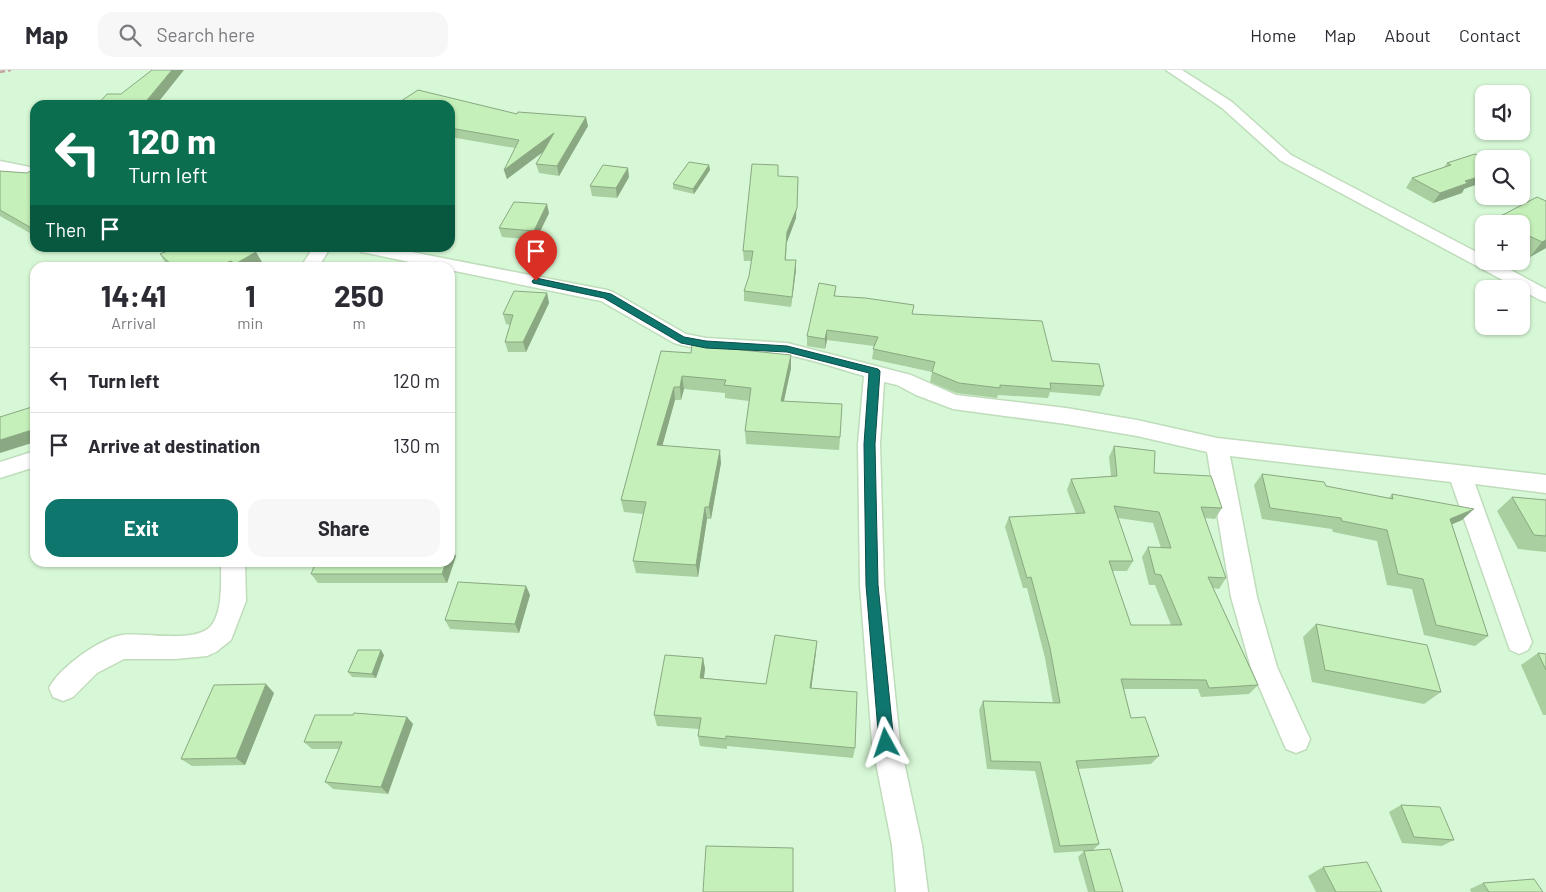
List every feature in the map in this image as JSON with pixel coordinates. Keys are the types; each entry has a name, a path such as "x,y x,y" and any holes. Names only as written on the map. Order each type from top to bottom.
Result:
{"street":[{"path":"1174,70 1228,105 1286,158 1546,296"},
{"path":"0,166 30,172"},
{"path":"387,252 437,262"},
{"path":"455,266 607,296 681,340 706,344 787,349 904,380 953,402 1101,422 1217,446 1546,484"},
{"path":"874,371 869,444 872,585 886,743 907,845 912,892"},
{"path":"1217,446 1244,597 1264,668 1296,739"},
{"path":"0,470 30,461"},
{"path":"1460,475 1519,642"},
{"path":"62,688 88,664 121,647 174,647 207,644 222,632 233,601 233,567"}],"shaded area":[{"path":"0,70 1546,70 1546,892 0,892"}],"building":[{"path":"152,70 172,70 147,100 102,100 107,94 121,94"},
{"path":"418,90 517,114 518,112 586,117 557,166 536,164 554,133 504,170 519,140 455,129 455,100 403,100"},
{"path":"1475,154 1475,178 1465,181 1468,183 1440,193 1412,178 1451,165 1447,163"},
{"path":"689,162 709,165 693,189 673,184"},
{"path":"752,164 778,165 778,176 798,177 797,208 787,232 785,260 796,260 792,297 744,291 749,276 753,251 743,251"},
{"path":"603,165 628,168 616,188 590,186"},
{"path":"0,171 27,173 30,171 30,227 0,210"},
{"path":"1537,197 1546,201 1546,240 1542,242 1530,236 1530,215 1503,215 1522,205 1530,205 1530,201"},
{"path":"514,202 547,204 534,231 499,228"},
{"path":"165,252 256,252 238,262 169,262 160,254"},
{"path":"819,283 836,286 834,296 914,305 912,314 1042,321 1052,361 1099,364 1104,386 1050,383 1051,389 1000,385 1000,388 959,383 932,372 935,362 873,349 878,337 827,330 825,339 807,336"},
{"path":"514,291 547,293 523,342 505,342 513,315 503,314"},
{"path":"692,344 791,355 781,401 842,404 840,437 745,431 751,388 724,385 726,380 682,376 680,387 674,387 657,445 720,450 709,507 705,507 696,565 633,561 646,502 621,500 661,351 691,353"},
{"path":"30,408 30,431 0,440 0,417"},
{"path":"1114,446 1155,451 1154,473 1211,476 1222,508 1201,507 1226,578 1208,577 1258,685 1209,688 1206,680 1121,679 1131,718 1145,717 1159,756 1076,761 1099,844 1060,846 1040,762 991,761 983,701 1060,703 1050,648 1031,577 1027,578 1009,517 1085,513 1071,479 1117,476","holes":["1114,506 1159,512 1171,548 1148,547 1155,574 1161,575 1182,625 1131,625 1109,561 1133,561"]},
{"path":"1262,474 1324,482 1326,486 1393,499 1392,494 1474,509 1450,519 1488,636 1436,625 1423,579 1398,574 1387,530 1342,521 1341,518 1270,508"},
{"path":"1512,497 1546,500 1546,536 1534,535"},
{"path":"314,567 444,567 442,574 311,574"},
{"path":"458,582 526,586 515,624 445,620"},
{"path":"1316,624 1427,645 1441,692 1325,670"},
{"path":"775,635 817,641 810,688 857,692 855,748 726,736 726,739 698,736 701,718 654,715 665,655 703,658 700,678 766,684"},
{"path":"358,650 381,650 372,674 348,672"},
{"path":"1538,653 1546,654 1546,670"},
{"path":"266,684 236,758 181,759 214,685"},
{"path":"354,713 407,717 381,787 325,782 342,742 304,742 315,715 353,715"},
{"path":"1401,805 1440,807 1454,840 1414,837"},
{"path":"706,846 793,848 793,892 703,892"},
{"path":"1110,849 1123,892 1095,892 1084,851"},
{"path":"1367,862 1382,892 1336,892 1323,867"},
{"path":"1534,879 1543,892 1489,892 1483,883"}],"railway":[{"path":"0,72 11,70"}],"route":[{"path":"536,281 607,296 681,340 737,347 787,349 874,371 869,444 872,585 886,743"}]}
